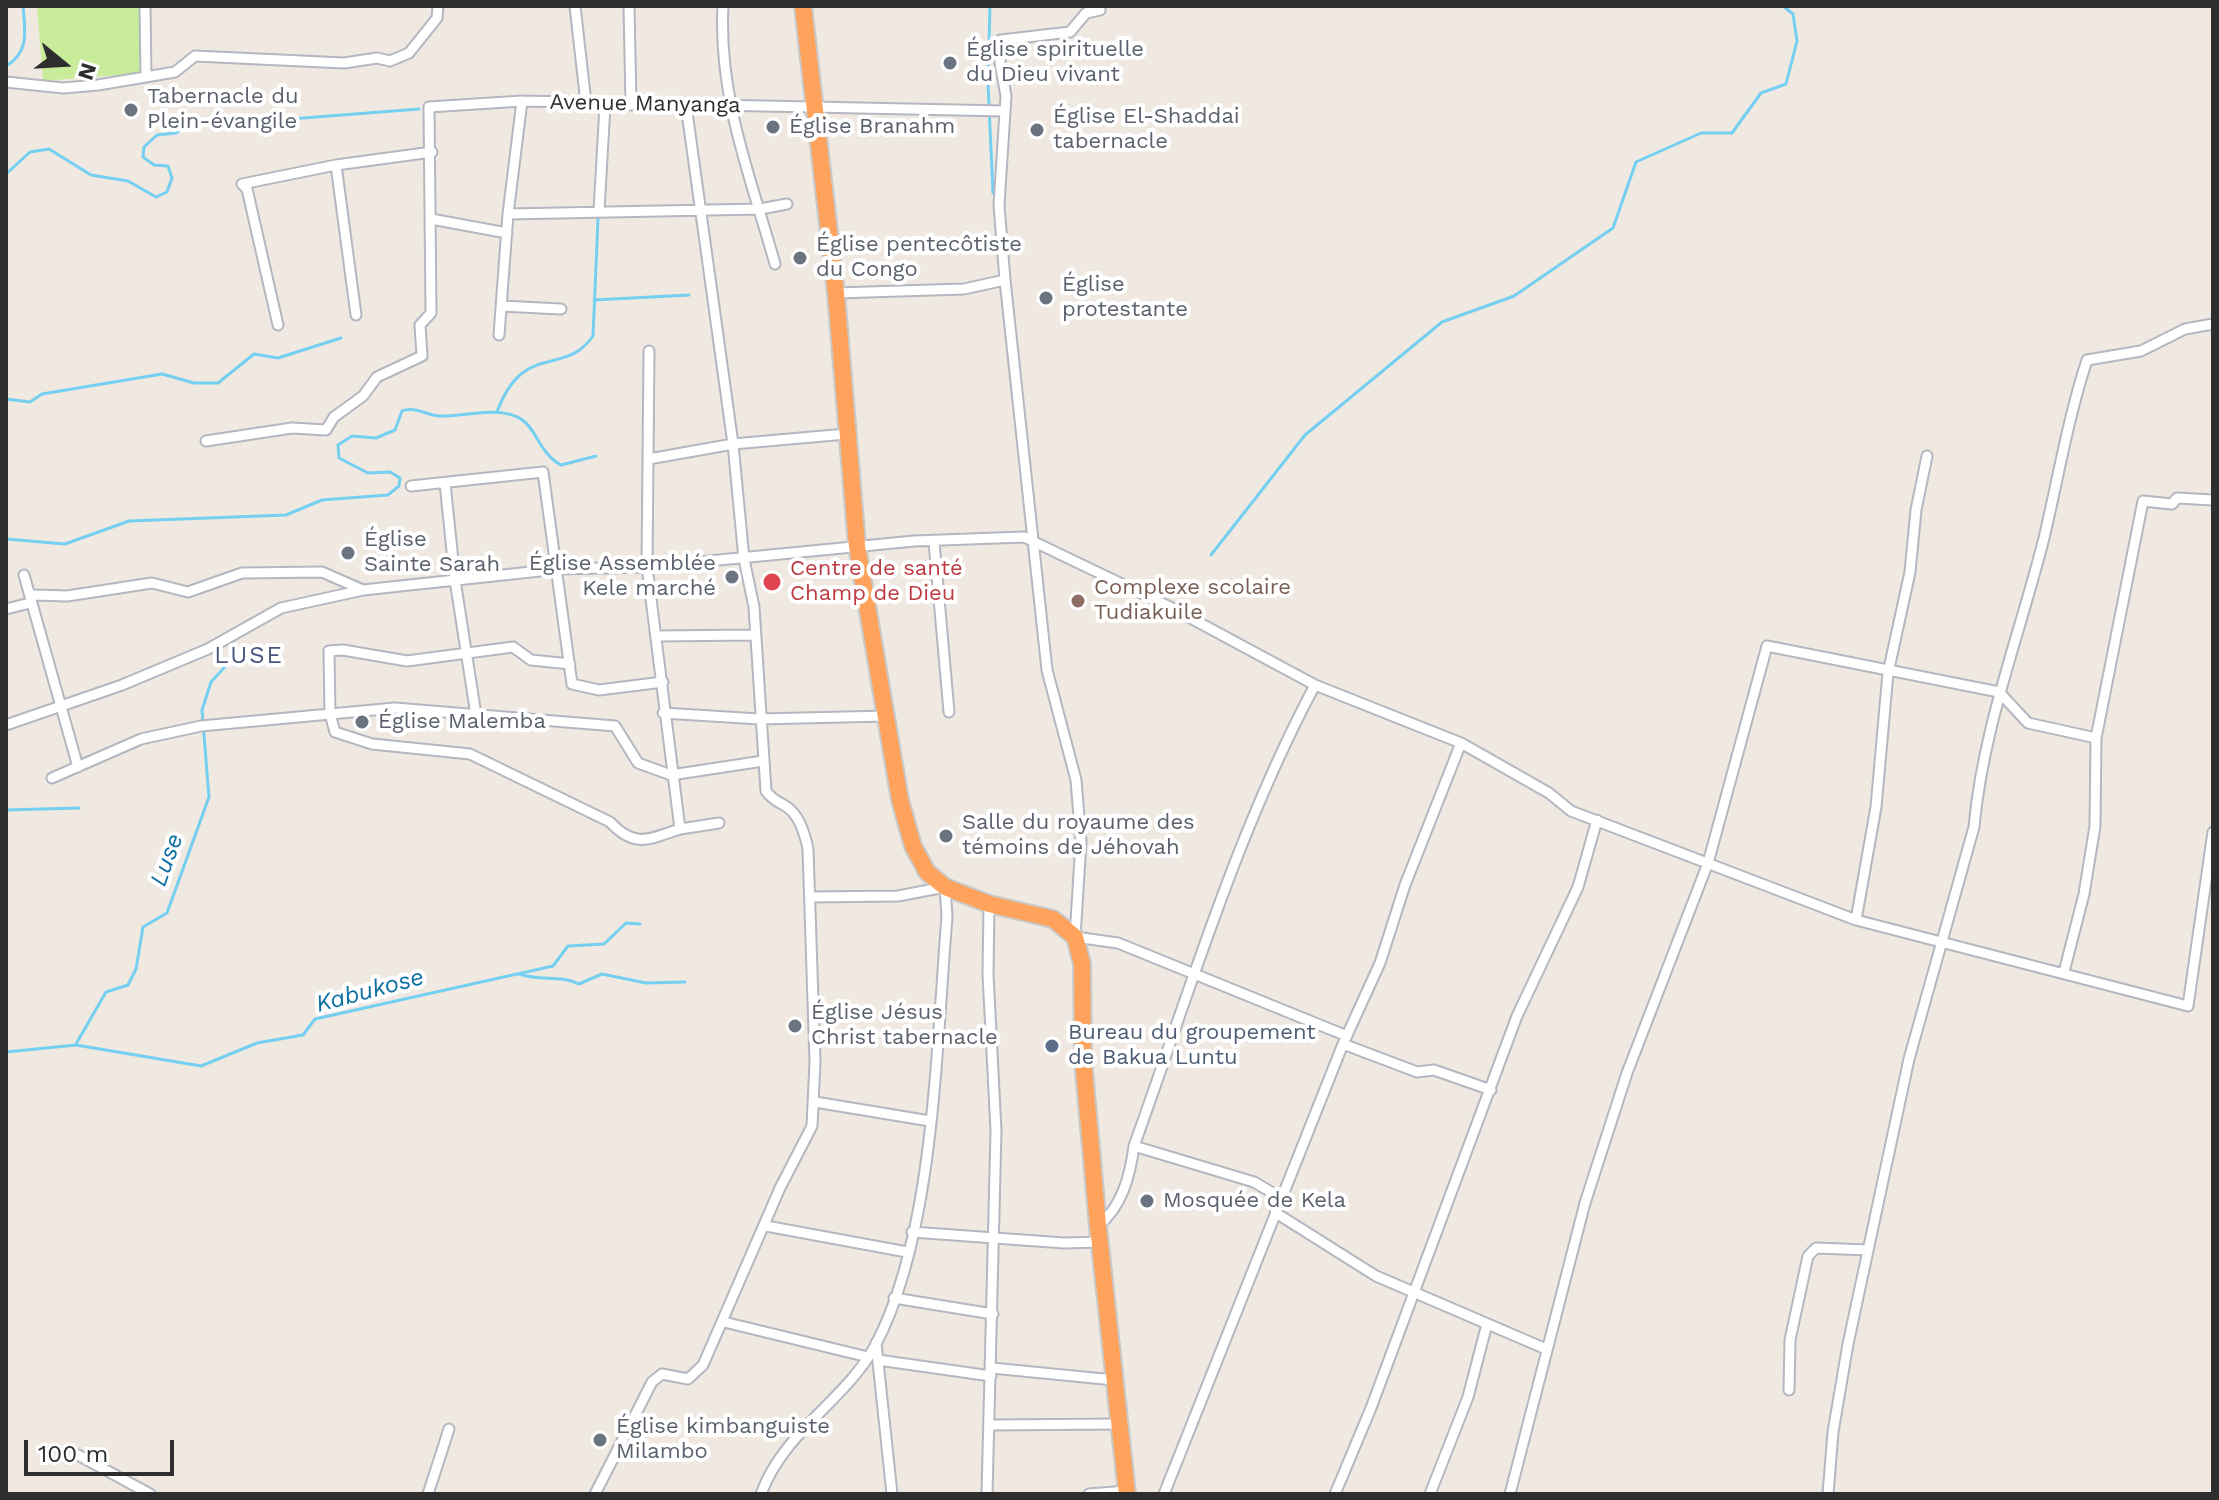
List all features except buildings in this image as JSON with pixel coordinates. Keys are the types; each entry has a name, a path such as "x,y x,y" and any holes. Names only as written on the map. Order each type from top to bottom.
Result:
{"highway":[{"path":"803,6 836,293 857,546 900,800 913,846 927,872 945,887 989,904 1053,919 1075,937 1082,964 1083,1059 1127,1492"}],"street":[{"path":"145,6 146,76"},
{"path":"6,82 63,88 175,72 195,56 344,63 377,58 390,61 409,53 437,18 438,6"},
{"path":"575,6 586,103"},
{"path":"629,6 631,105"},
{"path":"723,6 721,34 728,103 775,264"},
{"path":"1100,6 1100,10 1086,13 1070,32 1001,40 1005,111 999,205 1005,280 1030,538 1047,670 1076,780 1081,842 1075,937 1118,943 1417,1072 1434,1070 1491,1090"},
{"path":"499,335 508,214 522,101"},
{"name":"Avenue Manyanga","path":"432,152 429,107 522,101 605,105 728,103 814,110 1005,111"},
{"path":"599,211 605,105"},
{"path":"595,1494 652,1382 662,1374 693,1376 724,1322 780,1188 805,1145 815,1102 806,837 798,818 788,807 772,800 766,791 755,635 733,444 686,105"},
{"path":"206,441 292,428 326,430 334,417 363,396 377,377 422,356 420,325 431,313 432,152 336,165 242,184 247,189 278,325"},
{"path":"336,165 356,315"},
{"path":"508,214 760,209 787,204"},
{"path":"431,219 507,233"},
{"path":"836,293 964,289 1005,280"},
{"path":"501,306 561,309"},
{"path":"1828,1494 1835,1419 1909,1059 1974,827 1977,794 1999,692 2044,537 2087,360 2141,351 2185,329 2213,324"},
{"path":"649,351 647,567 680,829"},
{"path":"649,459 733,444 846,434"},
{"path":"1856,920 1876,807 1888,673 1910,572 1916,510 1927,456"},
{"path":"411,486 543,472 559,569 572,684 599,690 663,682"},
{"path":"445,483 455,580 476,715"},
{"path":"2064,972 2084,894 2095,826 2096,738 2143,501 2172,504 2177,498 2213,500"},
{"path":"6,725 122,685 208,649 281,608 363,590 559,569 647,567 857,546 1030,538 1315,685 1461,743 1549,793 1571,811 1856,920 2188,1006 2213,832"},
{"path":"934,542 949,712"},
{"path":"30,603 33,595 67,596 152,583 188,592 242,573 322,572 363,590"},
{"path":"24,575 30,603 63,703 78,767"},
{"path":"6,609 30,603"},
{"path":"656,636 755,635"},
{"path":"1510,1494 1585,1203 1627,1073 1708,863 1767,646 1888,673 1999,692 2028,723 2096,738"},
{"path":"570,664 531,660 513,647 407,661 343,650 329,651 330,714 335,732 372,744 470,754 610,822 623,836 643,841 680,829 719,823"},
{"path":"912,1232 1064,1243 1099,1234 1124,1190 1134,1146 1243,839 1277,757 1315,685"},
{"path":"52,778 141,739 201,726 395,708 615,726 638,763 671,775 763,761"},
{"path":"663,713 759,719 887,716"},
{"path":"1164,1494 1345,1040 1380,963 1405,885 1461,743"},
{"path":"1335,1494 1371,1408 1517,1016 1578,887 1597,820"},
{"path":"810,897 898,896 945,887 947,917 930,1121 912,1232 873,1359 892,1494"},
{"path":"987,1494 995,1236 989,904"},
{"path":"815,1102 930,1121"},
{"path":"1134,1146 1254,1182 1271,1192 1276,1213 1376,1276 1546,1349"},
{"path":"766,1226 907,1252"},
{"path":"1789,1390 1790,1340 1808,1256 1816,1248 1868,1250"},
{"path":"894,1298 993,1314"},
{"path":"724,1322 873,1359 992,1372 1114,1380"},
{"path":"1430,1494 1468,1397 1487,1324"},
{"path":"761,1494 782,1454 873,1359"},
{"path":"989,1425 1119,1424"},
{"path":"428,1494 449,1429"},
{"path":"78,1455 150,1494"},
{"path":"1089,1494 1127,1492"}],"green space":[{"path":"37,6 139,6 144,73 43,81"}],"waterway":[{"path":"6,66 19,54 24,40 23,6"},
{"path":"990,6 988,84 993,193"},
{"path":"1211,555 1305,435 1442,322 1514,296 1613,228 1636,162 1701,133 1732,133 1761,93 1786,84 1797,41 1793,14 1783,6"},
{"path":"6,174 30,152 49,149 91,175 128,181 156,197 167,192 172,178 168,166 154,165 143,157 144,147 157,135 176,133 193,119 214,125 419,109"},
{"path":"497,412 519,376 532,367 570,355 593,336 598,219"},
{"path":"594,300 689,295"},
{"path":"6,399 30,402 42,394 162,374 194,383 218,383 254,354 278,358 341,338"},
{"path":"6,539 65,544 129,521 286,515 322,500 388,495 399,486 400,478 390,472 368,473 339,458 338,445 352,436 376,438 395,430 402,411 407,410 439,416 492,412 512,415 526,423 548,454 561,465 596,456"},
{"name":"Luse","path":"76,1044 106,992 128,985 136,969 143,927 167,913 209,797 202,710 211,682 233,658"},
{"path":"6,810 79,808"},
{"name":"Kabukose","path":"6,1052 76,1045 201,1066 257,1043 303,1035 315,1019 553,966 568,946 604,944 626,923 640,924"},
{"path":"519,974 564,979 579,984 602,974 646,983 685,982"}],"place":[{"name":"Église spirituelle du Dieu vivant","path":"950,63"},
{"name":"Tabernacle du Plein-évangile","path":"131,110"},
{"name":"Église Branahm","path":"773,127"},
{"name":"Église El-Shaddai tabernacle","path":"1037,130"},
{"name":"Église pentecôtiste du Congo","path":"800,258"},
{"name":"Église protestante","path":"1046,298"},
{"name":"Église Sainte Sarah","path":"348,553"},
{"name":"Église Assemblée Kele marché","path":"732,577"},
{"name":"Centre de santé Champ de Dieu","path":"772,582"},
{"name":"Complexe scolaire Tudiakuile","path":"1078,601"},
{"name":"Église Malemba","path":"362,722"},
{"name":"Salle du royaume des témoins de Jéhovah","path":"946,836"},
{"name":"Église Jésus Christ tabernacle","path":"795,1026"},
{"name":"Bureau du groupement de Bakua Luntu","path":"1052,1046"},
{"name":"Mosquée de Kela","path":"1147,1201"},
{"name":"Église kimbanguiste Milambo","path":"600,1440"}],"district":[{"name":"LUSE","path":"249,656"}]}
